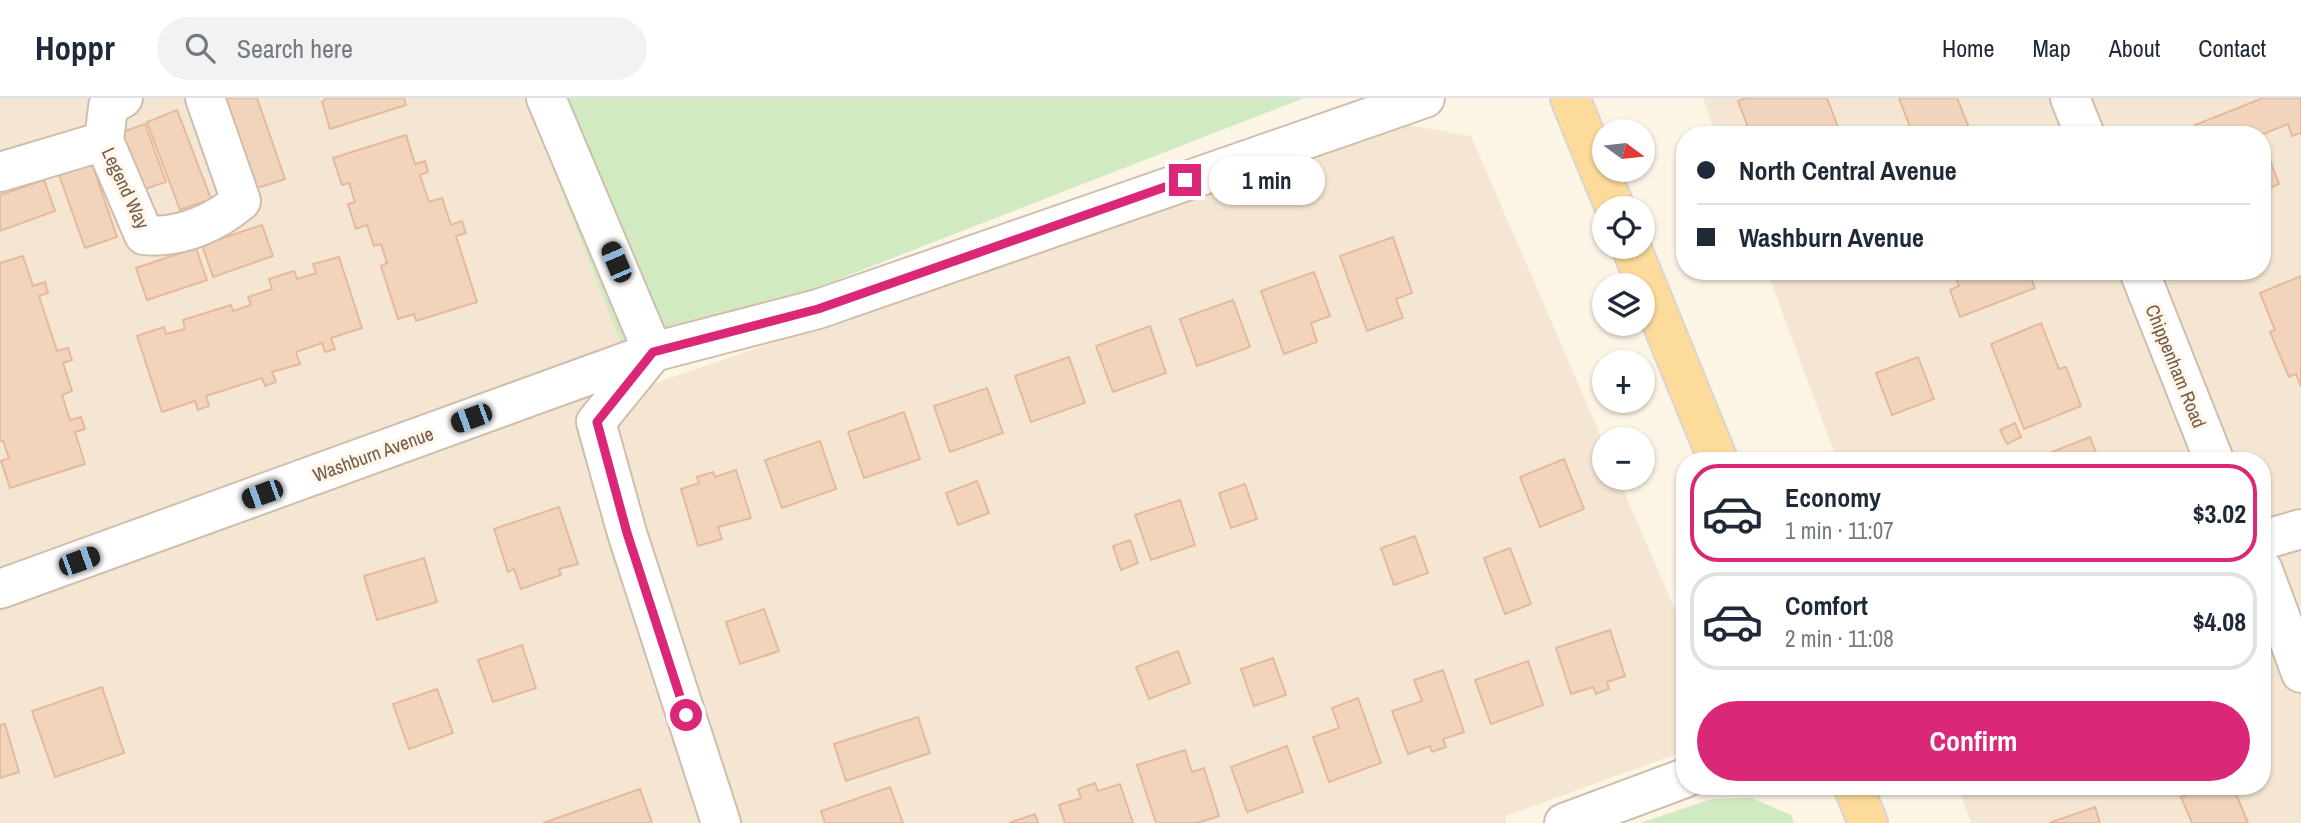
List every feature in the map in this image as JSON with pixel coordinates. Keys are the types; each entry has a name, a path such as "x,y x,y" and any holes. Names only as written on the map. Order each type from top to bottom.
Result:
{"main road":[{"path":"1570,98 1610,196"},
{"path":"1636,259 1715,452"},
{"path":"1857,795 1868,823"}],"street":[{"name":"Legend Way","path":"123,98 108,107 104,141 144,235 164,237 221,218 241,201 205,98"},
{"path":"546,98 653,352 597,422 627,533 721,823"},
{"name":"Washburn Avenue","path":"0,589 653,352 818,309 1425,98"},
{"path":"2070,98 2081,126"},
{"name":"Legend Way","path":"3,163 104,141"},
{"name":"Chippenham Road","path":"2143,280 2211,452"},
{"path":"2271,537 2301,528"},
{"path":"2271,592 2301,673"},
{"path":"1564,823 1676,781"}],"shaded area":[{"path":"0,98 525,98 628,361 644,387 1408,125 1471,136 1597,427 1592,427 1592,490 1623,490 1676,612 1676,754 1505,816 1507,823 0,823"},
{"path":"1703,98 2301,98 2301,823 1971,823 1961,795 2271,795 2271,452 1834,452 1770,280 2271,280 2271,126 1713,126"}],"green space":[{"path":"525,98 1304,98 628,361"},
{"path":"1752,798 1791,815 1794,823 1640,823 1712,799"}],"building":[{"path":"220,98 257,98 285,179 251,190"},
{"path":"327,98 404,98 406,105 330,129 322,102"},
{"path":"1746,98 1827,98 1838,126 1748,126 1738,101"},
{"path":"1899,98 1957,98 1968,126 1910,126"},
{"path":"2263,98 2301,98 2301,133 2292,136 2288,124 2271,131 2271,126 2195,125"},
{"path":"177,110 211,199 180,210 147,122"},
{"path":"145,124 166,182 139,191 119,133"},
{"path":"406,135 415,164 425,161 428,172 420,175 429,202 442,198 451,225 462,221 466,233 456,236 477,302 416,321 414,314 398,319 381,266 387,263 381,244 374,246 367,225 356,229 348,204 355,202 349,183 342,185 333,158"},
{"path":"2271,163 2279,184 2271,188"},
{"path":"92,164 117,237 85,248 59,175"},
{"path":"44,180 55,211 0,231 0,195"},
{"path":"262,225 273,256 213,277 202,245"},
{"path":"1393,237 1412,293 1396,299 1403,318 1367,331 1340,256"},
{"path":"196,248 207,280 147,300 136,268"},
{"path":"23,256 33,286 45,282 48,293 39,296 57,351 68,348 72,360 63,363 72,391 62,395 70,420 81,417 85,429 75,432 85,464 10,488 1,461 9,458 3,441 0,441 0,263"},
{"path":"339,257 362,328 331,338 335,349 325,352 322,343 296,352 300,364 272,372 276,382 265,386 262,378 206,396 209,406 198,410 195,401 162,412 137,336 164,327 166,334 185,329 183,320 231,305 233,311 251,305 248,297 272,289 269,279 294,271 297,279 316,273 313,264"},
{"path":"1314,272 1330,316 1311,323 1317,342 1284,354 1261,291"},
{"path":"2301,276 2301,387 2296,374 2289,377 2270,332 2275,330 2260,293"},
{"path":"1957,280 2032,280 2035,288 1960,317 1950,290 1959,286"},
{"path":"1233,300 1250,347 1197,366 1180,319"},
{"path":"2041,323 2059,369 2066,367 2081,406 2024,429 1991,344"},
{"path":"1150,326 1166,373 1113,392 1096,346"},
{"path":"1069,357 1085,403 1031,422 1015,376"},
{"path":"1918,357 1934,399 1892,415 1876,373"},
{"path":"987,388 1003,433 950,452 934,406"},
{"path":"904,412 920,459 864,478 848,432"},
{"path":"2015,423 2021,437 2007,444 2000,430"},
{"path":"2090,437 2096,452 2052,452"},
{"path":"820,441 836,489 782,508 765,460"},
{"path":"1564,459 1584,509 1540,527 1520,477"},
{"path":"736,470 751,518 718,527 722,539 698,546 681,489 699,483 697,477 713,472 715,477"},
{"path":"977,481 989,513 958,525 946,493"},
{"path":"1245,484 1257,519 1231,528 1219,493"},
{"path":"1180,500 1195,545 1151,560 1135,515"},
{"path":"559,507 578,564 559,569 561,575 521,589 514,569 508,572 494,529"},
{"path":"1415,536 1428,573 1394,585 1381,548"},
{"path":"1130,540 1138,563 1121,570 1113,546"},
{"path":"1510,548 1531,604 1505,614 1484,558"},
{"path":"424,558 437,602 377,620 364,576"},
{"path":"764,609 779,651 740,664 726,622"},
{"path":"1610,630 1625,676 1607,682 1609,689 1596,694 1593,687 1571,694 1556,648"},
{"path":"522,645 536,688 493,702 478,660"},
{"path":"1178,651 1190,683 1149,699 1136,667"},
{"path":"1273,658 1286,695 1254,706 1241,669"},
{"path":"1528,661 1543,705 1491,724 1475,680"},
{"path":"1443,670 1464,732 1443,739 1446,747 1432,752 1430,746 1408,754 1392,711 1422,701 1414,680"},
{"path":"102,687 124,753 55,777 32,711"},
{"path":"437,689 453,733 409,749 393,704"},
{"path":"1358,698 1381,763 1329,782 1313,737 1339,728 1332,708"},
{"path":"918,717 930,753 846,781 834,744"},
{"path":"5,724 19,772 0,778 0,725"},
{"path":"1287,746 1303,792 1247,812 1231,767"},
{"path":"1185,750 1192,772 1204,768 1219,816 1197,823 1156,823 1137,765"},
{"path":"1095,783 1098,791 1120,784 1133,823 1065,823 1059,805 1081,798 1078,789"},
{"path":"890,787 903,823 825,823 821,811"},
{"path":"640,789 652,823 543,823"},
{"path":"2237,795 2248,823 2192,823 2181,797"},
{"path":"2095,807 2100,823 2049,823"},
{"path":"1035,814 1038,823 1009,823"}],"route":[{"path":"686,715 627,533 597,422 653,352 818,309 1185,180"}]}
